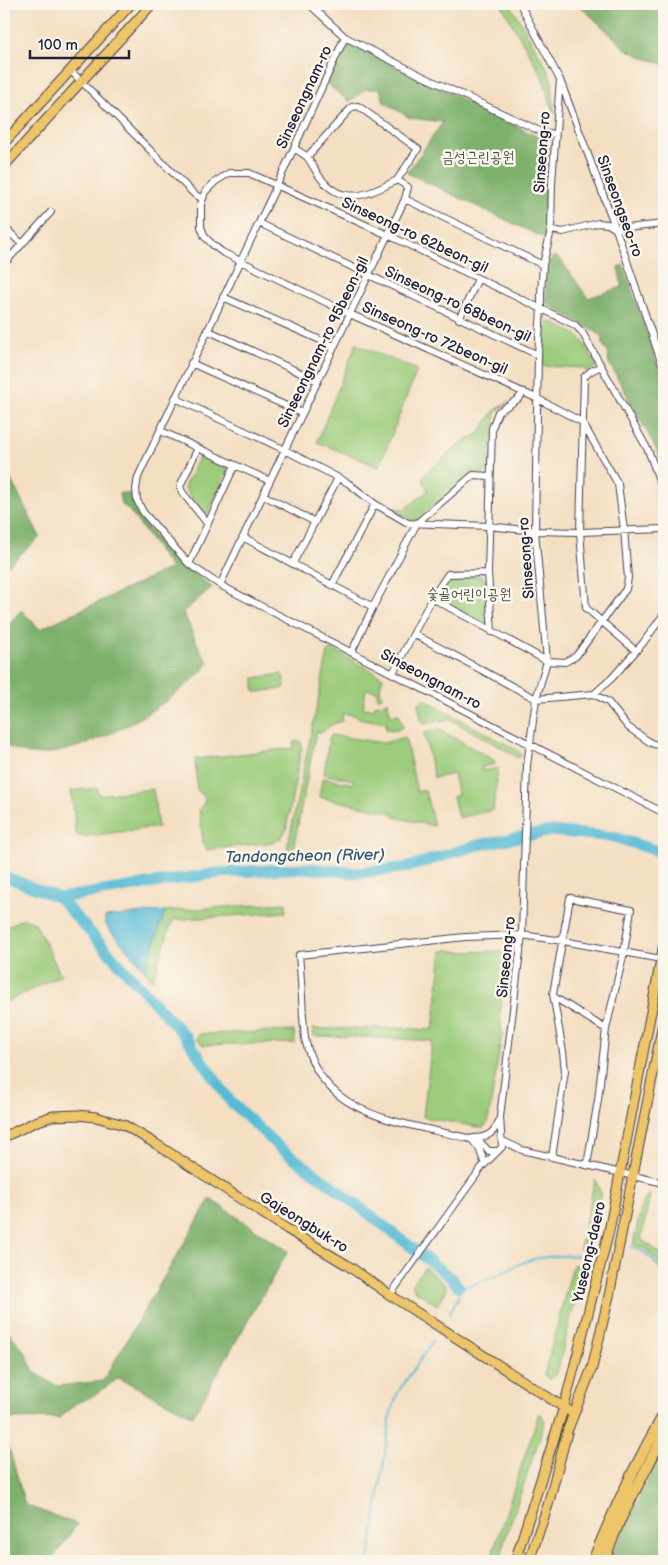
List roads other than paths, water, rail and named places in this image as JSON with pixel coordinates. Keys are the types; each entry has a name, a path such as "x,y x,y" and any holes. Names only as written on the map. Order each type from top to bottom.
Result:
{"highway":[{"path":"593,1561 620,1499 664,1414"},
{"path":"604,1561 619,1522 664,1434"}],"main road":[{"path":"4,143 131,4"},
{"path":"4,166 152,4"},
{"name":"Yuseong-daero","path":"515,1561 564,1407 609,1231 664,944"},
{"name":"Yuseong-daero","path":"528,1561 548,1505 568,1429 592,1368 609,1296 664,1018"},
{"name":"Gajeongbuk-ro","path":"4,1137 35,1122 53,1116 78,1115 96,1117 124,1125 347,1265 574,1414"}],"street":[{"path":"309,4 345,37"},
{"path":"520,4 560,80"},
{"name":"Sinseongnam-ro","path":"555,134 542,132 345,37 277,186 138,477 137,500 143,512 189,564 220,585 352,651 664,813"},
{"path":"70,70 194,194 203,199"},
{"name":"Sinseong-ro","path":"499,1122 522,935 525,862 524,820 529,744 536,699 547,661 535,532 538,355 543,265 551,230 555,134 560,80"},
{"name":"Sinseongseo-ro","path":"560,80 616,229 664,370"},
{"path":"294,148 307,157 320,178 329,188 352,196 366,195 397,180 418,149 358,106 352,106 307,157"},
{"path":"241,262 213,246 205,237 201,228 200,217 206,192 215,182 229,174 249,174 277,186"},
{"path":"397,180 408,187 405,199 543,265"},
{"name":"Sinseong-ro 62beon-gil","path":"277,186 388,235 575,325 582,332 648,450 661,485 664,500"},
{"name":"Sinseongnam-ro 95beon-gil","path":"220,585 405,199"},
{"path":"4,264 51,212"},
{"name":"Sinseong-ro 68beon-gil","path":"259,223 538,355"},
{"path":"551,230 563,232 598,223 608,224 616,229 664,224"},
{"path":"4,227 22,244"},
{"name":"Sinseong-ro 72beon-gil","path":"241,262 350,314 538,398 582,422"},
{"path":"459,319 478,279"},
{"path":"223,297 334,346"},
{"path":"207,330 318,380"},
{"path":"191,363 302,413"},
{"path":"600,366 584,378 580,532 586,608 636,651"},
{"path":"492,632 488,573 488,526 492,428 498,412 518,399 524,392"},
{"path":"175,398 285,450 338,478 354,487 375,504 408,523 488,526 535,532 664,529"},
{"path":"432,598 547,661 565,662 576,656 626,588 628,578 618,484 582,422"},
{"path":"161,431 270,481"},
{"path":"198,448 180,486 182,492 207,523"},
{"path":"189,564 235,465"},
{"path":"352,651 417,523 473,475 490,476"},
{"path":"293,563 338,478"},
{"path":"263,496 315,522"},
{"path":"332,585 375,504"},
{"path":"243,537 373,608"},
{"path":"394,673 432,598 448,574 488,573"},
{"path":"594,694 612,678 636,651 664,614"},
{"path":"414,634 536,699 594,694 608,702 628,727 651,743 664,747"},
{"path":"552,1157 564,1071 563,1052 554,997 570,898 631,910 624,952 606,1029 598,1100 587,1165"},
{"path":"661,959 522,935 464,937 299,955 306,1042 319,1072 327,1084 356,1108 376,1117 471,1138 492,1152 511,1148 664,1183"},
{"path":"554,997 606,1029"},
{"path":"471,1138 489,1131 499,1122"},
{"path":"485,1164 488,1135 499,1122"},
{"path":"390,1295 485,1164 499,1150 502,1139 499,1122"},
{"path":"499,1122 511,1148"},
{"path":"471,1138 498,1134 511,1148"},
{"path":"471,1138 480,1148 485,1164"},
{"path":"485,1164 498,1154 511,1148"}],"water":[{"path":"165,911 145,970 107,927 105,917"}],"waterway":[{"name":"Tandongcheon (River)","path":"4,876 59,898 217,873 305,868 358,873 408,867 478,845 551,831 614,837 664,853"},
{"path":"59,898 185,1036 230,1101 280,1148 330,1184 450,1277 459,1287"},
{"path":"631,1247 646,1254 664,1274"},
{"path":"449,1314 459,1296 459,1287 485,1281 522,1263 539,1258 586,1255"},
{"path":"369,1561 391,1413 398,1392 433,1341"}],"park label":[{"name":"금성근린공원","path":"478,157"},
{"name":"숯골어린이공원","path":"469,594"}]}
